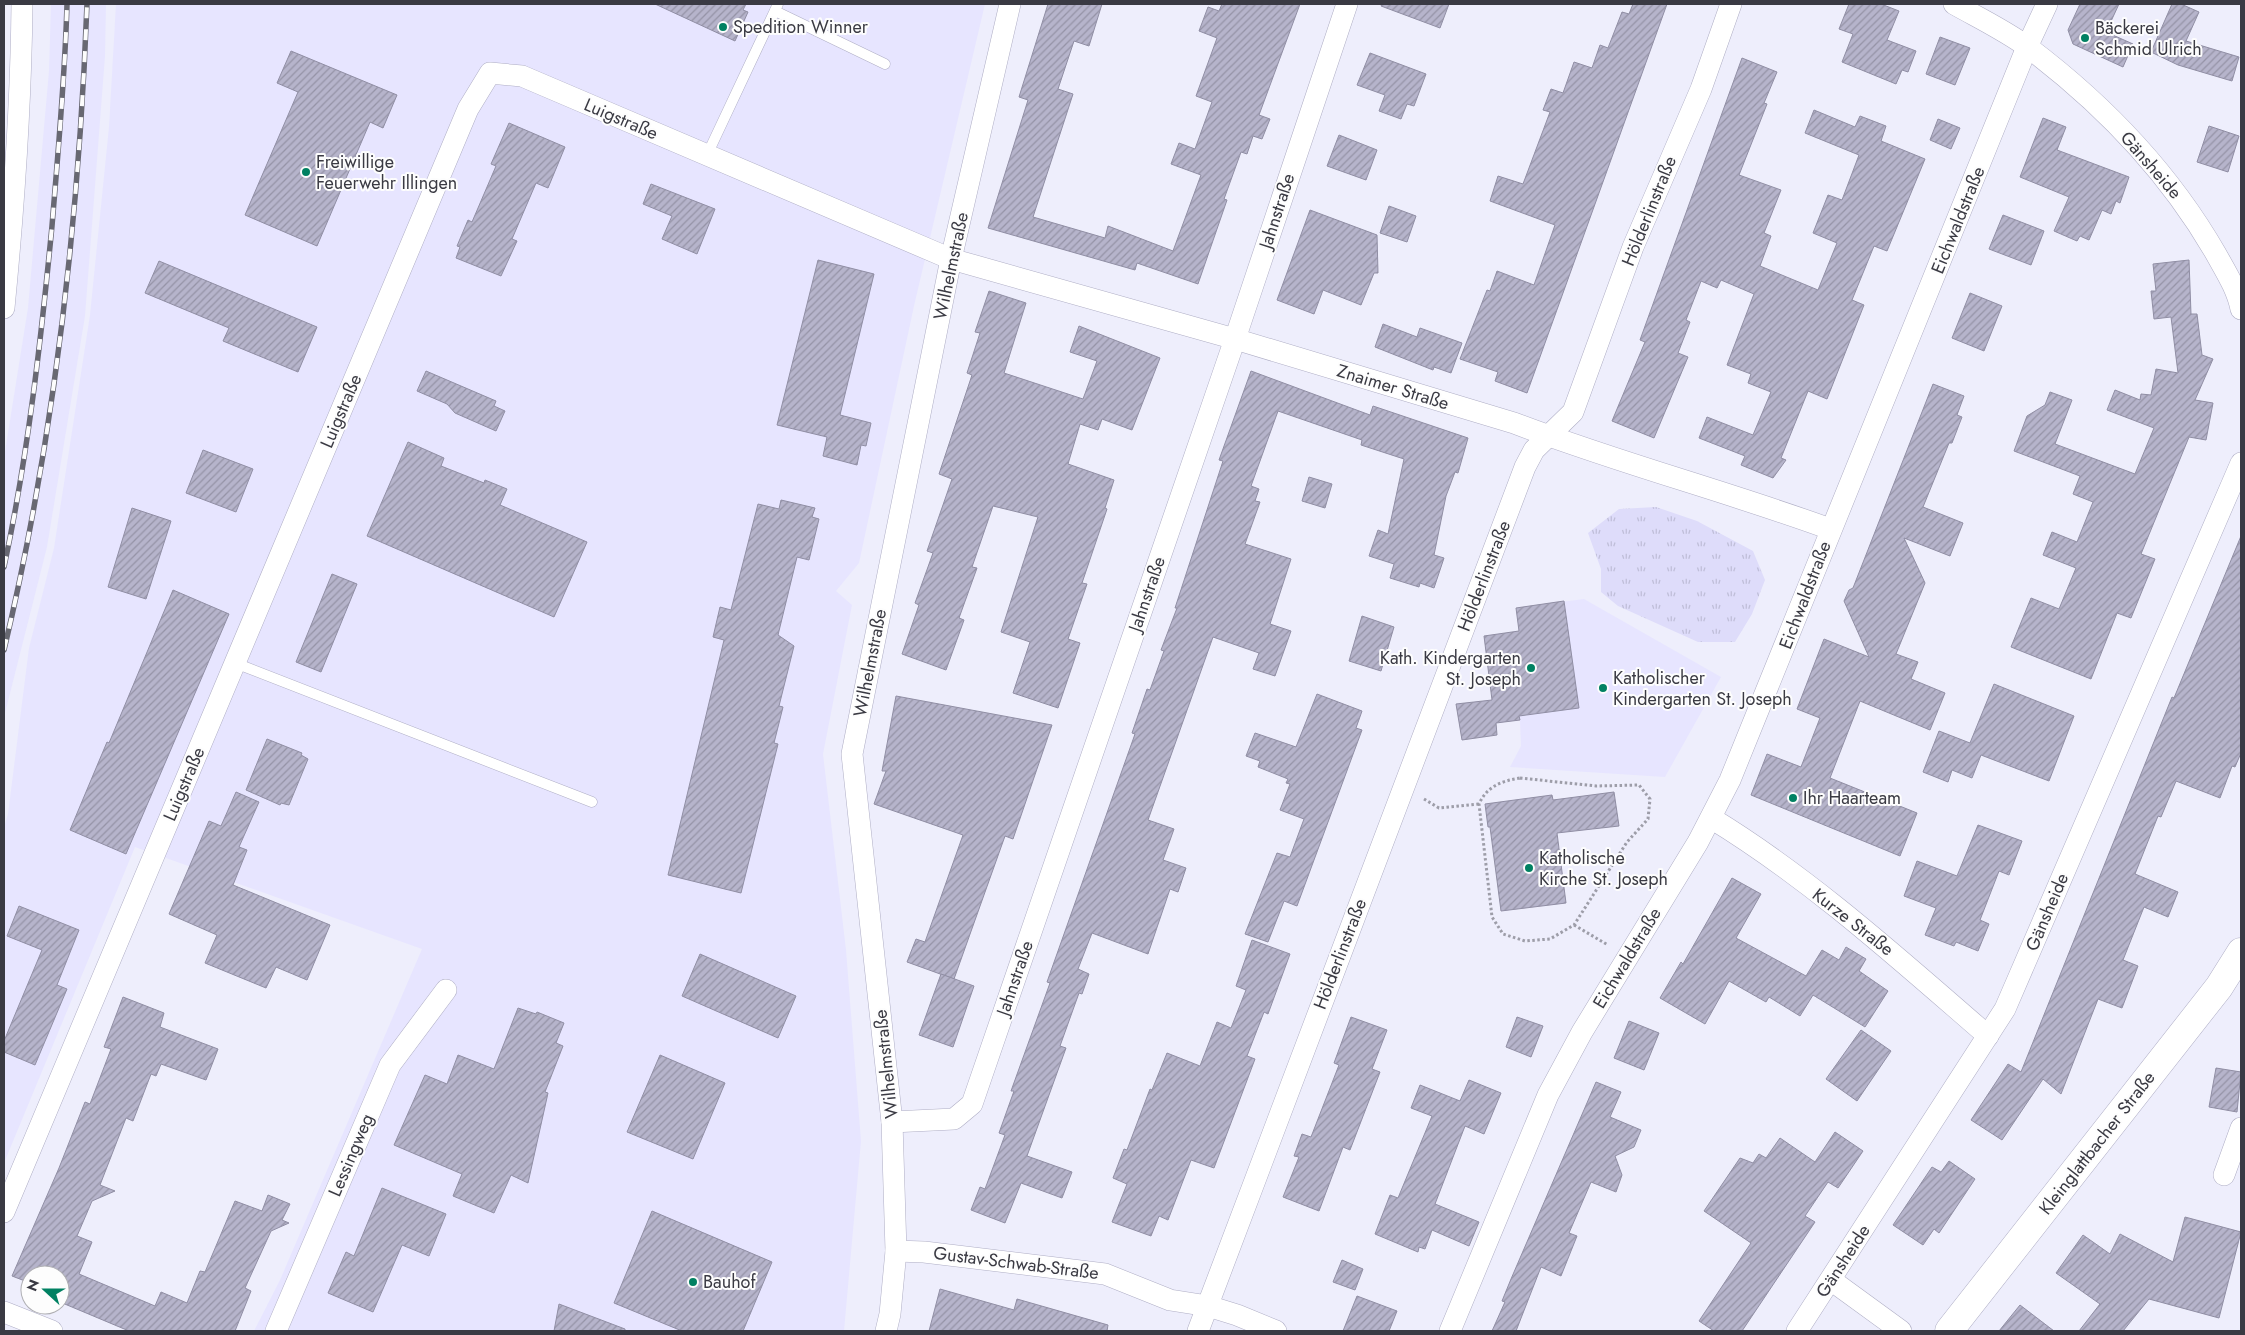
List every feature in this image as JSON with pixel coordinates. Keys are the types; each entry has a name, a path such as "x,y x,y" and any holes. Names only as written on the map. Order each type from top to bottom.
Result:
{"street":[{"path":"4,308 15,180 21,78 22,4"},
{"name":"Wilhelmstraße","path":"886,1331 890,1314 896,1251 892,1122 852,754 951,260 1010,4"},
{"name":"Jahnstraße","path":"892,1122 954,1119 972,1104 1235,339 1347,4"},
{"name":"Hölderlinstraße","path":"1198,1331 1525,467 1534,450 1573,412 1633,248 1700,89 1731,4"},
{"name":"Gänsheide","path":"1954,4 2027,47 2066,77 2123,132 2181,198 2231,280 2241,309"},
{"name":"Eichwaldstraße","path":"1450,1331 1548,1095 1582,1032 1712,818 1730,780 1830,529 1909,341 2027,47 2047,4"},
{"name":"Luigstraße","path":"4,1212 468,109 490,73 522,76 951,260"},
{"name":"Znaimer Straße","path":"951,260 1235,339 1514,424 1548,437 1737,497 1830,529"},
{"name":"Gänsheide","path":"1797,1331 2005,1009 2241,463"},
{"name":"Kurze Straße","path":"1712,818 1750,842 1873,936 1988,1036"},
{"name":"Kleinglattbacher Straße","path":"1949,1331 2219,987 2241,952"},
{"name":"Lessingweg","path":"276,1331 390,1065 446,990"},
{"path":"2224,1175 2241,1128"},
{"name":"Gustav-Schwab-Straße","path":"896,1251 924,1252 1105,1274 1170,1300 1208,1306 1237,1315 1276,1331"},
{"path":"1831,1280 1901,1331"},
{"path":"4,1312 52,1331"}],"lane":[{"path":"707,155 777,8 885,64"},
{"path":"235,663 592,802"}],"path":[{"path":"1520,778 1596,786 1639,785 1650,799 1648,819 1627,842 1574,925 1550,939 1525,942 1503,934 1492,917 1479,804 1482,796 1499,782 1520,778"},
{"path":"1403,787 1439,808 1479,804"},
{"path":"1574,925 1628,957"}],"shaded area":[{"path":"51,4 106,4 105,56 85,316 47,547 4,717 4,458 28,308 49,71"},
{"path":"116,4 985,4 914,306 859,563 836,591 852,605 823,754 846,950 861,1141 844,1331 254,1331 280,1280 422,949 135,847 4,1163 4,827 8,814 29,648 54,548 90,315 109,127"},
{"name":"Katholischer Kindergarten St. Joseph","path":"1584,599 1721,677 1665,777 1510,767 1521,746 1520,720 1496,723 1519,631 1516,608"}],"green space":[{"path":"1656,507 1697,521 1753,551 1765,580 1752,614 1735,642 1698,642 1618,606 1601,592 1601,569 1588,533 1619,509"}],"building":[{"name":"Spedition Winner","path":"655,4 746,4 743,10 748,12 735,41"},
{"path":"1048,4 1102,4 1089,46 1074,41 1058,89 1073,94 1033,217 1105,238 1108,226 1173,251 1201,175 1171,164 1179,143 1195,149 1212,102 1196,96 1217,38 1199,31 1208,7 1219,11 1222,4 1300,4 1259,115 1270,119 1262,139 1253,136 1247,154 1241,152 1224,199 1227,200 1198,284 1137,263 1135,270 988,228 1028,100 1019,97"},
{"path":"1382,4 1449,4 1440,28 1381,6"},
{"path":"1633,4 1667,4 1527,393 1495,381 1498,372 1460,359 1487,290 1490,291 1497,271 1534,285 1555,225 1490,201 1498,176 1523,184 1550,112 1543,110 1551,89 1563,93 1574,62 1592,68 1600,45 1608,48 1622,12 1629,14"},
{"path":"1849,4 1881,4 1899,11 1887,40 1916,51 1908,72 1902,70 1896,84 1842,62 1853,34 1839,29"},
{"path":"2080,4 2119,4 2106,32 2133,44 2123,67 2073,44 2068,30"},
{"path":"2172,4 2181,4 2199,12 2186,41 2239,57 2232,81 2178,65 2151,52"},
{"path":"1940,37 1970,48 1955,85 1926,74"},
{"name":"Freiwillige Feuerwehr Illingen","path":"291,51 397,95 383,128 370,122 317,246 245,215 298,92 277,83"},
{"path":"1370,53 1426,74 1414,106 1407,104 1401,119 1379,111 1385,95 1357,85"},
{"path":"1742,58 1777,72 1764,103 1767,104 1739,175 1781,190 1764,233 1771,236 1760,266 1818,290 1837,243 1813,233 1828,195 1842,200 1859,155 1805,133 1814,110 1855,127 1860,116 1886,126 1881,141 1925,159 1887,251 1874,246 1852,300 1864,305 1827,399 1808,391 1781,458 1786,460 1773,478 1741,465 1745,456 1699,438 1707,417 1753,435 1771,392 1748,383 1751,374 1727,365 1754,294 1721,280 1717,288 1701,281 1686,320 1690,322 1678,353 1688,357 1654,438 1612,421 1645,342 1640,340"},
{"path":"2043,118 2066,127 2057,150 2129,177 2120,203 2116,201 2111,214 2102,210 2089,240 2080,236 2077,241 2054,231 2069,197 2020,177"},
{"path":"1938,119 1960,128 1951,149 1930,140"},
{"path":"509,123 565,147 548,188 536,183 512,239 517,241 501,276 456,258 460,247 457,246 468,220 472,222 496,166 491,164"},
{"path":"2209,126 2239,136 2228,172 2197,162"},
{"path":"1339,135 1377,150 1366,180 1327,166"},
{"path":"651,184 715,209 697,254 662,239 672,216 643,204"},
{"path":"1389,206 1416,216 1407,242 1380,233"},
{"path":"1310,210 1377,235 1378,273 1374,273 1361,305 1323,290 1314,314 1277,300"},
{"path":"2003,215 2044,231 2031,265 1989,249"},
{"path":"818,260 874,274 840,415 871,423 866,446 861,445 857,465 823,456 827,437 777,425"},
{"path":"2189,260 2191,314 2197,314 2202,355 2213,359 2195,400 2213,403 2206,440 2189,437 2141,554 2155,559 2131,618 2117,613 2091,679 2011,647 2031,598 2059,609 2076,568 2043,555 2052,532 2077,542 2093,502 2073,494 2080,476 2014,451 2027,416 2045,405 2050,392 2072,400 2055,444 2135,474 2154,428 2107,410 2115,390 2140,400 2141,394 2151,395 2156,369 2178,373 2171,317 2154,319 2151,291 2156,291 2153,264"},
{"path":"159,261 317,327 298,372 223,341 229,328 145,293"},
{"path":"989,291 1026,303 1004,373 1083,399 1097,361 1070,352 1079,326 1160,358 1132,430 1102,419 1098,430 1080,424 1068,464 1114,480 1105,508 1107,509 1082,583 1087,584 1068,639 1080,643 1058,708 1013,693 1030,642 1001,632 1038,517 993,506 972,567 977,568 959,618 964,620 946,670 902,654 919,605 915,603 933,553 927,551 952,479 939,474 972,375 967,373 980,333 975,332"},
{"path":"1970,293 2002,306 1984,351 1952,338"},
{"path":"1383,324 1417,337 1420,328 1462,343 1451,373 1434,367 1433,370 1375,347"},
{"path":"426,371 496,401 494,406 505,411 496,431 455,413 447,404 417,391"},
{"path":"1251,371 1370,415 1373,406 1468,438 1458,473 1455,472 1446,496 1434,555 1444,558 1434,588 1420,583 1419,587 1390,578 1394,564 1369,556 1378,530 1388,534 1404,459 1361,445 1362,440 1278,411 1251,486 1259,489 1255,501 1260,502 1245,544 1291,559 1270,624 1291,631 1275,676 1253,669 1259,653 1213,637 1148,820 1174,829 1163,860 1186,868 1178,892 1170,889 1148,954 1092,933 1078,969 1089,974 1082,994 1079,993 1060,1046 1066,1048 1027,1156 1072,1172 1062,1198 1021,1183 1005,1223 971,1210 980,1187 985,1189 1005,1135 999,1133 1014,1091 1011,1091 1050,983 1047,982 1135,734 1132,733 1147,689 1150,690 1164,651 1161,650 1177,608 1175,608 1223,461 1219,460"},
{"path":"1933,384 1964,396 1957,415 1962,417 1952,443 1949,443 1923,507 1963,523 1950,556 1904,538 1925,583 1896,654 1918,662 1911,679 1945,693 1930,730 1860,701 1830,778 1917,813 1900,856 1751,795 1767,754 1801,767 1820,718 1797,709 1824,639 1869,657 1844,601 1849,590 1853,588"},
{"path":"408,442 444,458 441,466 484,483 485,480 507,489 500,505 587,542 554,617 367,536"},
{"path":"203,450 253,469 236,512 186,493"},
{"path":"1309,477 1332,484 1325,508 1302,501"},
{"path":"781,500 815,508 812,517 819,519 809,560 797,557 778,635 794,646 779,706 783,707 774,743 778,744 741,893 668,875 724,640 713,637 720,607 731,610 758,504 779,509"},
{"path":"132,508 171,521 146,599 108,587"},
{"path":"2241,536 2241,753 2235,767 2232,766 2220,798 2176,781 2161,817 2158,816 2135,874 2178,892 2168,917 2144,907 2123,960 2138,966 2122,1008 2098,999 2061,1094 2043,1079 2002,1140 1971,1120 2008,1064 2021,1072 2172,697 2174,698"},
{"path":"332,574 357,584 321,672 296,662"},
{"path":"173,590 229,614 126,854 70,830 107,742 109,743"},
{"name":"Kath. Kindergarten St. Joseph","path":"1564,601 1579,708 1519,716 1520,720 1496,723 1497,735 1462,740 1456,704 1492,700 1484,636 1519,631 1516,608"},
{"path":"1362,616 1394,627 1381,671 1349,661"},
{"path":"1994,684 2074,716 2049,781 1981,755 1972,778 1952,770 1948,782 1923,772 1939,731 1970,743"},
{"path":"1317,694 1362,711 1356,728 1362,730 1297,906 1284,901 1268,942 1245,934 1277,853 1290,857 1304,819 1280,810 1290,784 1286,783 1288,779 1258,767 1260,761 1246,756 1255,733 1296,747"},
{"path":"896,696 1052,725 1013,839 1005,836 954,979 907,962 916,939 925,942 963,835 874,804 886,771 882,771"},
{"path":"267,739 302,753 301,755 308,759 289,805 281,803 280,805 246,790"},
{"path":"236,792 259,802 239,847 247,850 233,885 330,925 307,980 276,967 266,988 205,963 217,935 169,914 209,821 221,826"},
{"name":"Katholische Kirche St. Joseph","path":"1614,792 1619,826 1557,833 1566,903 1501,911 1490,827 1488,827 1485,804 1552,795 1553,800"},
{"path":"1978,825 2022,841 2009,875 1999,871 1980,920 1989,924 1978,951 1956,942 1954,946 1925,935 1936,908 1904,896 1917,861 1957,876"},
{"path":"1732,878 1761,894 1736,938 1806,976 1822,950 1839,960 1846,947 1866,959 1859,971 1888,991 1865,1027 1813,995 1800,1016 1769,997 1766,1002 1729,981 1705,1024 1660,998 1681,962 1683,964"},
{"path":"19,906 79,930 57,985 67,989 35,1065 4,1052 4,1041 42,950 7,936"},
{"path":"1252,940 1290,954 1268,1014 1264,1012 1247,1056 1255,1059 1214,1168 1191,1160 1168,1220 1159,1216 1151,1236 1112,1222 1127,1184 1113,1178 1124,1149 1127,1150 1150,1089 1152,1090 1167,1053 1200,1066 1217,1022 1231,1028 1246,990 1236,986"},
{"path":"700,954 796,996 778,1038 682,996"},
{"path":"941,974 974,986 953,1047 919,1035"},
{"path":"123,997 164,1013 160,1027 218,1049 206,1080 161,1064 156,1076 151,1074 133,1121 126,1118 100,1185 115,1191 92,1201 77,1236 92,1242 79,1274 155,1306 161,1292 187,1303 200,1271 205,1272 235,1201 262,1211 268,1195 290,1204 282,1220 289,1223 271,1231 245,1288 251,1291 235,1331 129,1331 70,1306 70,1265 20,1265 20,1279 12,1276 59,1168 85,1102 90,1104 111,1049 104,1047"},
{"path":"518,1008 536,1014 537,1012 564,1023 556,1043 563,1046 545,1092 548,1093 528,1183 511,1175 494,1213 453,1196 462,1174 394,1145 425,1075 447,1084 458,1055 494,1069"},
{"path":"1351,1017 1387,1030 1372,1069 1380,1072 1350,1150 1343,1147 1319,1211 1283,1197 1299,1157 1294,1156 1302,1134 1311,1137 1339,1065 1334,1063"},
{"path":"1517,1017 1543,1026 1531,1057 1506,1047"},
{"path":"1629,1021 1659,1033 1644,1070 1614,1058"},
{"path":"1861,1030 1891,1051 1857,1101 1826,1079"},
{"path":"660,1055 725,1083 693,1159 627,1132"},
{"path":"2216,1068 2241,1072 2237,1112 2209,1107"},
{"path":"1469,1080 1501,1093 1484,1134 1465,1126 1435,1204 1479,1222 1469,1246 1432,1230 1425,1249 1419,1247 1418,1252 1375,1234 1390,1195 1398,1198 1432,1116 1411,1108 1420,1085 1460,1101"},
{"path":"1596,1082 1621,1092 1610,1117 1641,1130 1634,1147 1615,1156 1622,1175 1616,1192 1591,1182 1569,1233 1577,1236 1561,1276 1541,1267 1516,1331 1492,1331 1505,1302 1502,1301 1511,1279"},
{"path":"1835,1132 1863,1151 1838,1188 1828,1182 1805,1216 1815,1222 1742,1331 1714,1331 1699,1321 1751,1243 1704,1211 1740,1158 1753,1163 1759,1154 1766,1158 1780,1138 1815,1162"},
{"path":"1949,1161 1975,1179 1939,1233 1934,1229 1923,1245 1893,1225 1932,1167 1941,1172"},
{"path":"382,1188 446,1214 429,1256 402,1245 373,1312 328,1293 346,1252 354,1256"},
{"name":"Bauhof","path":"652,1211 772,1262 743,1331 682,1331 614,1303"},
{"path":"2185,1217 2241,1232 2219,1318 2149,1299 2123,1331 2079,1331 2100,1304 2056,1273 2083,1235 2110,1254 2120,1234 2173,1262"},
{"path":"1342,1260 1363,1269 1355,1290 1333,1282"},
{"path":"940,1289 1014,1310 1017,1299 1108,1325 1107,1331 929,1331"},
{"path":"1357,1296 1397,1311 1389,1331 1343,1331"},
{"path":"559,1304 625,1329 625,1331 554,1331"},
{"path":"2020,1305 2054,1331 1999,1331"}],"railway":[{"path":"4,567 27,440 43,312 61,115 67,4"},
{"path":"4,650 22,571 37,491 61,328 78,166 87,4"}],"place":[{"name":"Spedition Winner","path":"723,27"},
{"name":"Bäckerei Schmid Ulrich","path":"2085,38"},
{"name":"Freiwillige Feuerwehr Illingen","path":"306,172"},
{"name":"Kath. Kindergarten St. Joseph","path":"1531,668"},
{"name":"Katholischer Kindergarten St. Joseph","path":"1603,688"},
{"name":"Ihr Haarteam","path":"1793,798"},
{"name":"Katholische Kirche St. Joseph","path":"1529,868"},
{"name":"Bauhof","path":"693,1282"}]}
